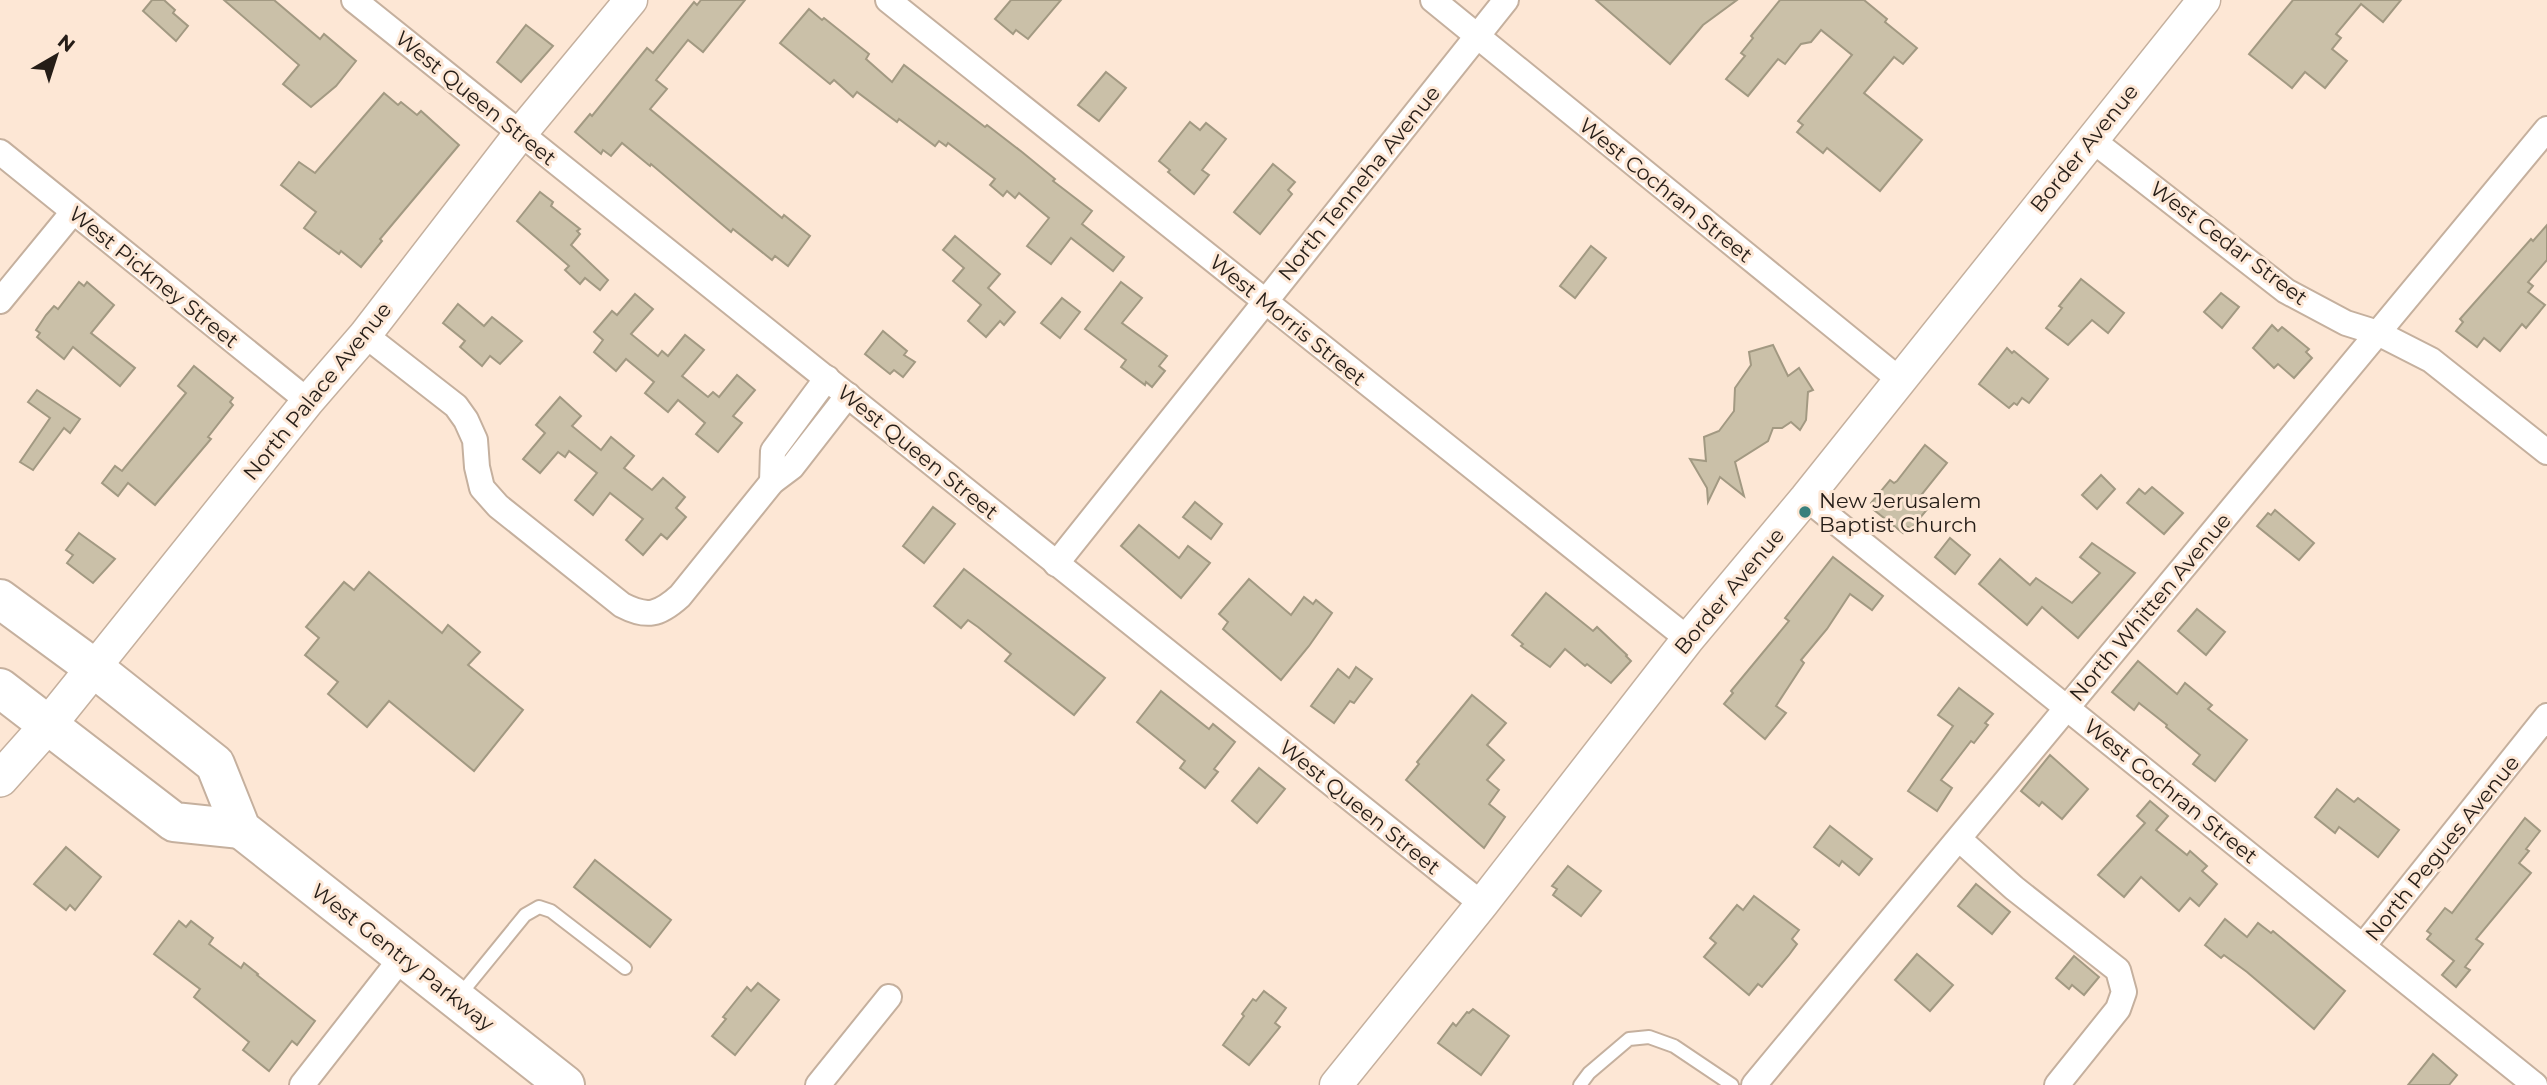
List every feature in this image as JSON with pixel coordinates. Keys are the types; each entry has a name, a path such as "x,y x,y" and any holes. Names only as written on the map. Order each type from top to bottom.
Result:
{"main road":[{"name":"West Gentry Parkway","path":"0,600 94,668 215,764 241,829 565,1085"},
{"name":"North Palace Avenue","path":"0,779 94,668"},
{"path":"0,688 174,822 241,829"}],"street":[{"name":"West Queen Street","path":"354,0 1482,904"},
{"name":"North Palace Avenue","path":"94,668 308,401 365,335 520,134 631,0"},
{"name":"West Morris Street","path":"888,0 1688,639"},
{"name":"West Cochran Street","path":"1433,0 1900,380"},
{"name":"North Tenneha Avenue","path":"1056,564 1506,0"},
{"name":"Border Avenue","path":"1336,1085 1482,904 1688,639 1900,380 2091,139 2194,3"},
{"name":"North Whitten Avenue","path":"1754,1085 2547,129"},
{"name":"West Cedar Street","path":"2091,139 2286,291 2346,323 2378,332 2431,360 2547,452"},
{"name":"West Pickney Street","path":"0,152 308,401"},
{"path":"0,301 73,212"},
{"path":"365,335 456,406 475,440 482,488 498,506 622,605 637,613 653,613 680,596 772,482 792,467 848,396"},
{"path":"772,482 773,451 827,378"},
{"name":"West Cochran Street","path":"1806,498 2535,1085"},
{"name":"North Pegues Avenue","path":"2363,947 2547,716"},
{"path":"1959,839 2014,888 2118,971 2124,992 2118,1009 2108,1025 2057,1085"},
{"path":"302,1085 403,957"},
{"path":"817,1085 889,997"}],"lane":[{"path":"456,999 525,915 539,907 551,911 625,968"},
{"path":"1580,1085 1589,1073 1629,1040 1649,1037 1674,1046 1732,1085"}],"building":[{"path":"152,0 164,0 175,10 173,13 188,26 176,41 143,11"},
{"path":"224,0 274,0 320,39 324,34 356,61 336,86 311,107 283,84 299,65"},
{"path":"701,0 745,0 703,52 688,40 656,80 667,89 650,109 782,218 784,215 810,236 788,266 775,256 772,260 733,229 731,232 622,143 611,156 603,150 601,154 575,132 590,114 592,116 647,48 653,53 694,2 697,5"},
{"path":"1011,0 1061,0 1028,39 1016,30 1013,34 995,19"},
{"path":"1596,0 1737,0 1703,25 1670,64"},
{"path":"1780,0 1864,0 1887,19 1885,22 1917,48 1903,64 1894,57 1864,93 1922,140 1880,191 1827,148 1823,153 1797,132 1803,125 1798,121 1852,55 1821,30 1811,42 1801,44 1785,64 1778,59 1748,96 1726,79 1745,56 1741,53 1753,38 1751,36"},
{"path":"2293,0 2401,0 2383,22 2361,4 2336,34 2341,38 2332,49 2347,61 2325,88 2305,72 2292,88 2249,54"},
{"path":"809,9 869,54 866,59 892,82 904,65 985,127 987,125 1055,179 1053,181 1092,211 1082,224 1124,257 1113,271 1071,238 1051,264 1027,246 1049,218 1019,193 1015,198 1007,191 1003,196 990,185 995,179 948,143 946,146 939,141 935,146 857,92 853,97 834,80 830,84 780,43"},
{"path":"526,25 553,46 521,82 497,62"},
{"path":"1106,72 1126,88 1099,121 1078,105"},
{"path":"384,93 398,105 401,102 417,115 421,111 459,145 380,239 382,241 361,267 304,228 316,212 281,185 299,162 315,173"},
{"path":"1190,122 1200,130 1206,123 1226,139 1202,170 1209,175 1194,194 1159,161"},
{"path":"1273,164 1295,182 1288,190 1292,194 1260,234 1234,212"},
{"path":"540,192 553,202 551,206 580,229 577,231 580,234 571,245 608,280 600,290 585,278 580,284 565,270 569,266 517,221"},
{"path":"2547,225 2547,260 2528,282 2533,286 2528,292 2545,305 2526,328 2522,324 2500,351 2484,338 2477,347 2456,331 2463,322 2460,319 2531,239 2533,241"},
{"path":"955,236 1000,274 988,288 1015,312 1004,325 1000,321 986,337 968,321 981,305 953,281 964,268 943,250"},
{"path":"1591,246 1606,258 1575,298 1560,286"},
{"path":"2081,279 2124,313 2108,333 2092,320 2068,345 2046,328 2062,308 2059,306"},
{"path":"79,282 84,286 87,282 114,305 91,333 135,368 120,386 73,347 64,359 37,337 40,333 36,330 46,315 54,306 58,309"},
{"path":"1121,282 1142,298 1122,323 1167,356 1159,366 1165,371 1152,387 1146,382 1145,385 1121,367 1126,360 1085,329"},
{"path":"2221,293 2239,307 2222,328 2204,312"},
{"path":"635,294 653,309 631,334 658,356 662,351 668,356 685,335 704,350 682,376 708,397 713,392 719,397 737,375 755,390 733,416 742,423 718,452 696,434 705,423 678,400 668,412 645,393 654,382 626,359 616,371 594,352 603,340 594,332 612,311 617,315"},
{"path":"1062,298 1080,312 1060,338 1041,323"},
{"path":"458,304 484,326 492,317 522,341 500,364 490,356 482,366 460,347 465,341 443,323"},
{"path":"2272,325 2278,331 2282,327 2309,349 2306,352 2312,358 2294,378 2278,364 2274,368 2253,348"},
{"path":"883,331 907,351 904,355 915,362 903,377 894,370 890,374 865,354"},
{"path":"1773,345 1788,376 1799,368 1813,390 1808,392 1806,420 1800,430 1791,422 1782,428 1773,428 1768,441 1735,462 1744,496 1720,477 1708,502 1707,488 1690,459 1706,461 1704,437 1719,431 1734,411 1735,388 1751,365 1749,352"},
{"path":"2007,348 2048,379 2029,403 2022,398 2017,405 2014,403 2009,408 1979,384"},
{"path":"194,366 233,398 230,402 233,405 208,437 211,439 155,505 128,483 118,496 102,483 115,466 122,471 186,393 178,386"},
{"path":"37,390 80,419 70,433 64,428 33,470 20,462 50,418 28,402"},
{"path":"560,397 581,416 572,426 601,450 611,437 634,456 624,468 652,490 663,478 685,497 676,508 686,517 667,539 661,534 643,555 626,540 643,519 610,493 593,515 575,500 597,473 569,451 565,457 558,452 540,473 523,459 545,433 536,425"},
{"path":"1925,445 1947,463 1918,499 1929,507 1911,529 1908,527 1903,533 1874,510 1876,507 1871,503 1890,480 1894,483 1897,481"},
{"path":"2101,475 2115,489 2097,509 2082,495"},
{"path":"2152,487 2183,513 2164,534 2127,503 2139,489 2145,494"},
{"path":"1195,502 1222,524 1211,539 1183,517"},
{"path":"933,507 955,524 924,563 903,546"},
{"path":"2275,510 2314,543 2299,560 2257,526 2268,513 2271,515"},
{"path":"1139,525 1179,558 1188,546 1210,563 1181,598 1121,546"},
{"path":"79,533 115,559 93,583 67,563 73,555 66,550"},
{"path":"1950,538 1970,555 1955,574 1935,557"},
{"path":"2092,543 2135,573 2078,638 2042,607 2027,625 1979,584 2000,559 2030,585 2036,578 2072,603 2100,573 2080,557"},
{"path":"1833,557 1883,596 1872,610 1850,594 1827,629 1801,660 1804,663 1776,706 1786,713 1765,739 1724,704 1733,693 1731,691 1789,621 1785,618"},
{"path":"964,569 1105,678 1074,715 1005,661 1011,654 978,627 968,620 961,628 934,606"},
{"path":"369,572 442,633 448,625 480,652 468,665 523,710 474,771 389,701 367,727 328,694 338,682 305,655 319,638 306,627 344,582 354,590"},
{"path":"1249,579 1291,615 1304,597 1313,604 1316,600 1332,613 1281,680 1223,629 1228,622 1219,614"},
{"path":"1546,593 1593,631 1597,627 1627,655 1631,661 1611,683 1565,649 1550,667 1521,646 1523,644 1512,635"},
{"path":"2197,609 2225,632 2206,655 2178,631"},
{"path":"2138,661 2177,694 2185,683 2212,705 2208,709 2247,740 2215,781 2193,764 2200,755 2166,727 2167,725 2139,703 2134,710 2112,692"},
{"path":"1356,667 1372,679 1354,703 1350,701 1334,723 1311,706 1338,669 1349,678"},
{"path":"1959,688 1993,714 1974,743 1971,741 1941,780 1952,788 1937,811 1908,791 1953,726 1938,715"},
{"path":"1161,691 1209,729 1213,724 1235,742 1214,769 1218,772 1205,788 1180,768 1185,761 1137,722"},
{"path":"1472,695 1506,723 1487,745 1504,760 1487,780 1499,790 1489,804 1505,817 1484,848 1406,780 1419,764 1417,762"},
{"path":"2050,755 2088,789 2062,819 2042,802 2039,806 2021,791"},
{"path":"1259,768 1285,789 1257,823 1232,801"},
{"path":"2337,789 2354,802 2358,798 2399,830 2378,857 2339,827 2335,833 2315,817"},
{"path":"2150,801 2168,816 2156,830 2187,855 2190,851 2207,866 2202,871 2217,884 2199,906 2190,898 2179,911 2141,877 2124,897 2098,875 2145,823 2137,816"},
{"path":"2525,818 2540,831 2519,863 2531,873 2476,939 2483,944 2465,967 2470,970 2456,987 2442,975 2454,961 2427,939 2431,934 2427,931 2445,908 2452,913"},
{"path":"1830,826 1872,859 1859,875 1842,861 1839,866 1814,847"},
{"path":"66,847 101,877 75,910 70,905 66,910 34,884"},
{"path":"595,860 671,920 650,947 574,887"},
{"path":"1568,866 1601,891 1581,916 1553,895 1557,889 1552,886"},
{"path":"1976,884 2010,912 1992,934 1958,906"},
{"path":"1754,896 1799,930 1792,939 1797,944 1789,955 1762,987 1758,984 1749,995 1704,957 1716,943 1710,938 1737,905 1743,910"},
{"path":"2225,919 2247,937 2258,923 2271,933 2273,931 2345,991 2314,1029 2247,972 2224,955 2221,958 2205,945"},
{"path":"179,921 186,927 191,921 213,938 209,944 241,968 244,963 315,1021 297,1045 292,1041 269,1071 243,1050 249,1042 194,997 200,989 154,954"},
{"path":"1917,954 1953,985 1930,1011 1895,980"},
{"path":"2074,956 2099,977 2084,995 2072,985 2069,989 2056,978"},
{"path":"758,983 779,1000 735,1055 712,1036 747,987 751,991"},
{"path":"1264,991 1286,1008 1275,1023 1280,1027 1249,1065 1223,1045 1253,999 1256,1001"},
{"path":"1473,1009 1509,1036 1481,1075 1438,1043 1453,1023 1456,1026 1467,1012"},
{"path":"2433,1054 2457,1075 2449,1085 2408,1085"}],"place":[{"name":"New Jerusalem Baptist Church","path":"1805,512"}]}
